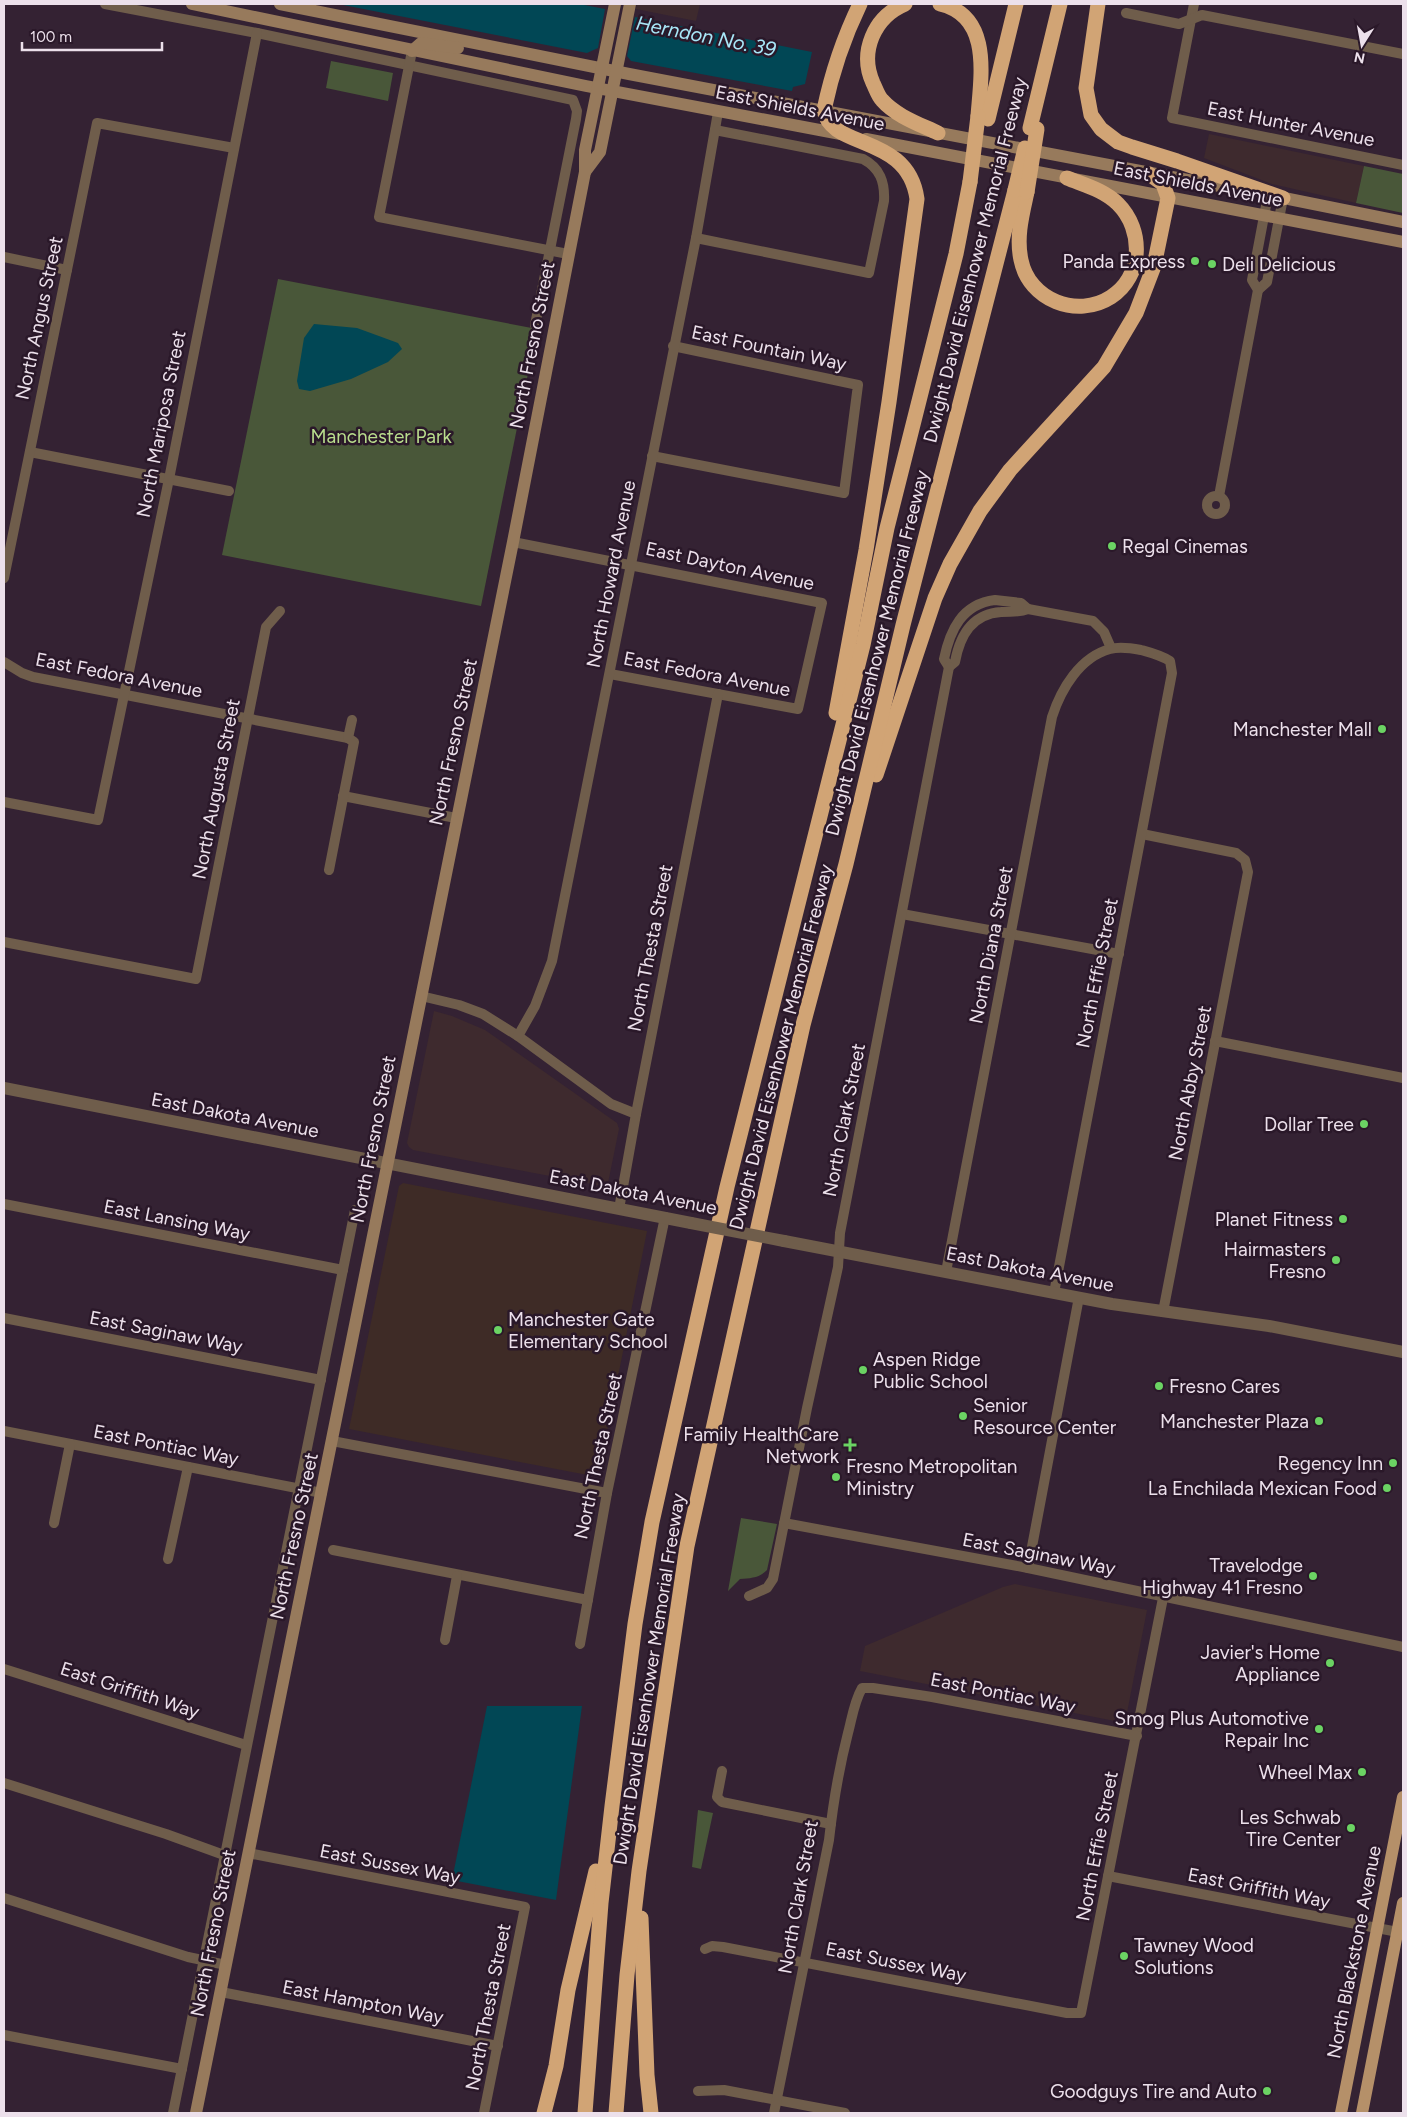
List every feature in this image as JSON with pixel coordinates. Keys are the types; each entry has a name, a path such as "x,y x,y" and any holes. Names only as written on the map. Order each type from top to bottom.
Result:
{"highway":[{"path":"810,850 866,550 917,199 911,177 897,159 867,143 844,135 828,120 824,110 842,42 860,4"},
{"path":"906,4 897,7 882,20 872,36 867,55 868,71 880,99 894,111 938,133"},
{"path":"940,4 947,6 970,22 978,40 982,65 983,118"},
{"name":"Dwight David Eisenhower Memorial Freeway","path":"585,2113 600,1913 612,1806 635,1624 652,1522 727,1187 810,850 863,645 887,528 956,254 983,118 1016,4"},
{"path":"1060,4 1051,39 1021,191 1018,238 1021,260 1029,279 1044,296 1058,303 1078,307 1100,302 1118,291 1127,280 1136,259 1136,237 1128,218 1118,204 1099,191 1067,178"},
{"path":"1098,4 1086,88 1091,115 1101,129 1118,142 1276,197"},
{"path":"846,864 935,598 950,564 980,512 1010,470 1104,367 1136,313 1154,266 1168,198 1164,184 1149,174"},
{"name":"Dwight David Eisenhower Memorial Freeway","path":"616,2113 623,2011 639,1871 687,1546 803,1025 846,864 902,625 1021,191"},
{"path":"544,2113 556,2066 568,1990 612,1806"},
{"path":"639,1871 646,2075 651,2113"}],"main road":[{"name":"East Shields Avenue","path":"192,4 342,34 412,51 718,112 1403,242"},
{"name":"East Shields Avenue","path":"280,4 616,71 1403,222"},
{"name":"North Fresno Street","path":"196,2113 513,542 585,172 585,150 615,4"},
{"name":"North Fresno Street","path":"585,172 600,152 630,4"},
{"path":"412,51 421,43 426,42 474,51 510,50"},
{"name":"North Blackstone Avenue","path":"1341,2113 1403,1798"},
{"name":"North Blackstone Avenue","path":"1362,2113 1400,1933 1403,1903"}],"street":[{"path":"105,4 257,33 573,100 577,110 576,119 535,325"},
{"path":"1190,20 1194,4"},
{"path":"1126,13 1179,24 1202,15 1403,54"},
{"name":"East Hunter Avenue","path":"1190,20 1172,118 1403,165"},
{"name":"North Mariposa Street","path":"4,802 98,820 169,479 257,33"},
{"path":"412,51 379,217 568,254"},
{"name":"North Howard Avenue","path":"518,1036 535,1006 552,962 696,238 718,112"},
{"name":"North Angus Street","path":"4,578 98,123 234,148"},
{"name":"East Shields Avenue","path":"696,238 869,273 885,190 879,172 863,160 715,130"},
{"path":"1258,290 1252,280 1265,215 1276,197"},
{"path":"1219,496 1258,290 1267,282 1279,218 1276,197"},
{"path":"4,257 67,270"},
{"name":"East Fountain Way","path":"652,456 844,493 858,385 674,346"},
{"path":"30,452 230,491"},
{"name":"East Dayton Avenue","path":"513,542 822,603 798,709"},
{"name":"North Clark Street","path":"749,1596 766,1588 773,1579 807,1408 838,1267 840,1233 949,667 955,662 961,639 970,626 985,615 1001,612 1020,612 1028,609 1021,603 1007,600 984,601 969,609 958,622 947,645 944,659 949,667"},
{"path":"1028,609 1093,621 1104,632 1111,648"},
{"name":"North Augusta Street","path":"4,942 196,979 266,627 280,611"},
{"name":"North Effie Street","path":"1054,1292 1172,672 1170,661 1160,654 1125,647 1111,648"},
{"name":"North Diana Street","path":"946,1272 1052,717 1064,688 1084,663 1097,654 1111,648"},
{"name":"East Fedora Avenue","path":"4,662 22,673 33,677 348,738"},
{"name":"East Fedora Avenue","path":"610,674 798,709"},
{"name":"North Thesta Street","path":"619,1209 718,694"},
{"path":"329,870 354,742 348,738 352,720"},
{"path":"343,796 456,818"},
{"name":"North Abby Street","path":"1142,834 1236,852 1245,860 1248,872 1163,1312"},
{"path":"902,914 1119,954"},
{"path":"421,996 459,1005 483,1014 518,1036 611,1104 636,1114"},
{"path":"1215,1041 1403,1078"},
{"name":"East Dakota Avenue","path":"4,1088 839,1252 1163,1312 1269,1326 1403,1352"},
{"name":"East Lansing Way","path":"4,1204 343,1270"},
{"path":"173,2113 202,1960 355,1210"},
{"name":"North Thesta Street","path":"580,1644 607,1493 665,1217"},
{"path":"1028,1568 1079,1297"},
{"name":"East Saginaw Way","path":"4,1318 321,1380"},
{"name":"East Pontiac Way","path":"4,1431 322,1493"},
{"path":"332,1441 607,1493"},
{"path":"54,1524 70,1444"},
{"path":"168,1559 188,1467"},
{"name":"East Saginaw Way","path":"784,1523 1028,1568 1163,1598 1403,1647"},
{"path":"333,1550 456,1576 588,1600"},
{"path":"445,1640 456,1576"},
{"name":"North Effie Street","path":"1081,2014 1163,1598"},
{"name":"East Griffith Way","path":"4,1669 246,1745"},
{"name":"North Clark Street","path":"774,2113 843,1753 856,1697 862,1688"},
{"name":"East Pontiac Way","path":"862,1688 932,1697 1136,1736"},
{"path":"722,1771 717,1796 722,1802 830,1824"},
{"path":"4,1783 166,1834 224,1855"},
{"name":"East Sussex Way","path":"248,1853 525,1908"},
{"name":"East Griffith Way","path":"1108,1876 1400,1933"},
{"path":"4,1898 202,1960 226,1965"},
{"name":"North Thesta Street","path":"484,2113 525,1908"},
{"name":"East Sussex Way","path":"705,1949 712,1946 723,1947 1077,2015 1081,2014"},
{"name":"East Hampton Way","path":"221,1992 498,2046"},
{"path":"4,2034 182,2069"},
{"path":"698,2091 724,2090 845,2113"}],"shaded area":[{"path":"637,4 700,4 696,21 636,9"},
{"path":"1209,134 1364,166 1356,203 1272,184 1204,158"},
{"path":"434,1011 452,1016 485,1030 617,1123 619,1129 608,1183 602,1186 413,1150 409,1147 407,1143"},
{"name":"Manchester Gate Elementary School","path":"403,1183 647,1231 598,1477 349,1429 399,1186"},
{"path":"1015,1584 1147,1610 1125,1723 860,1671 865,1646 1003,1587"}],"green space":[{"path":"331,61 393,73 388,101 326,88"},
{"path":"1364,166 1403,174 1403,213 1356,203"},
{"name":"Manchester Park","path":"278,279 537,329 481,606 222,555"},
{"path":"741,1518 777,1524 767,1570 758,1576 740,1579 728,1591"},
{"path":"698,1810 713,1813 701,1869 692,1867"}],"water":[{"path":"338,4 579,4 605,9 598,48 587,53"},
{"name":"Herndon No. 39","path":"635,17 812,52 805,84 793,87 792,91 631,61 627,56"},
{"path":"314,324 357,328 398,343 402,349 388,362 351,379 310,391 299,389 297,381 304,338"},
{"path":"487,1706 582,1706 556,1900 452,1880"}],"place":[{"name":"Panda Express","path":"1195,261"},
{"name":"Deli Delicious","path":"1212,264"},
{"name":"Regal Cinemas","path":"1112,546"},
{"name":"Manchester Mall","path":"1382,729"},
{"name":"Dollar Tree","path":"1364,1124"},
{"name":"Planet Fitness","path":"1343,1219"},
{"name":"Hairmasters Fresno","path":"1336,1260"},
{"name":"Manchester Gate Elementary School","path":"498,1330"},
{"name":"Aspen Ridge Public School","path":"863,1370"},
{"name":"Fresno Cares","path":"1159,1386"},
{"name":"Senior Resource Center","path":"963,1416"},
{"name":"Manchester Plaza","path":"1319,1421"},
{"name":"Family HealthCare Network","path":"850,1445"},
{"name":"Regency Inn","path":"1393,1463"},
{"name":"Fresno Metropolitan Ministry","path":"836,1477"},
{"name":"La Enchilada Mexican Food","path":"1387,1488"},
{"name":"Travelodge Highway 41 Fresno","path":"1313,1576"},
{"name":"Javier's Home Appliance","path":"1330,1663"},
{"name":"Smog Plus Automotive Repair Inc","path":"1319,1729"},
{"name":"Wheel Max","path":"1362,1772"},
{"name":"Les Schwab Tire Center","path":"1351,1828"},
{"name":"Tawney Wood Solutions","path":"1124,1956"},
{"name":"Goodguys Tire and Auto","path":"1267,2091"}]}
